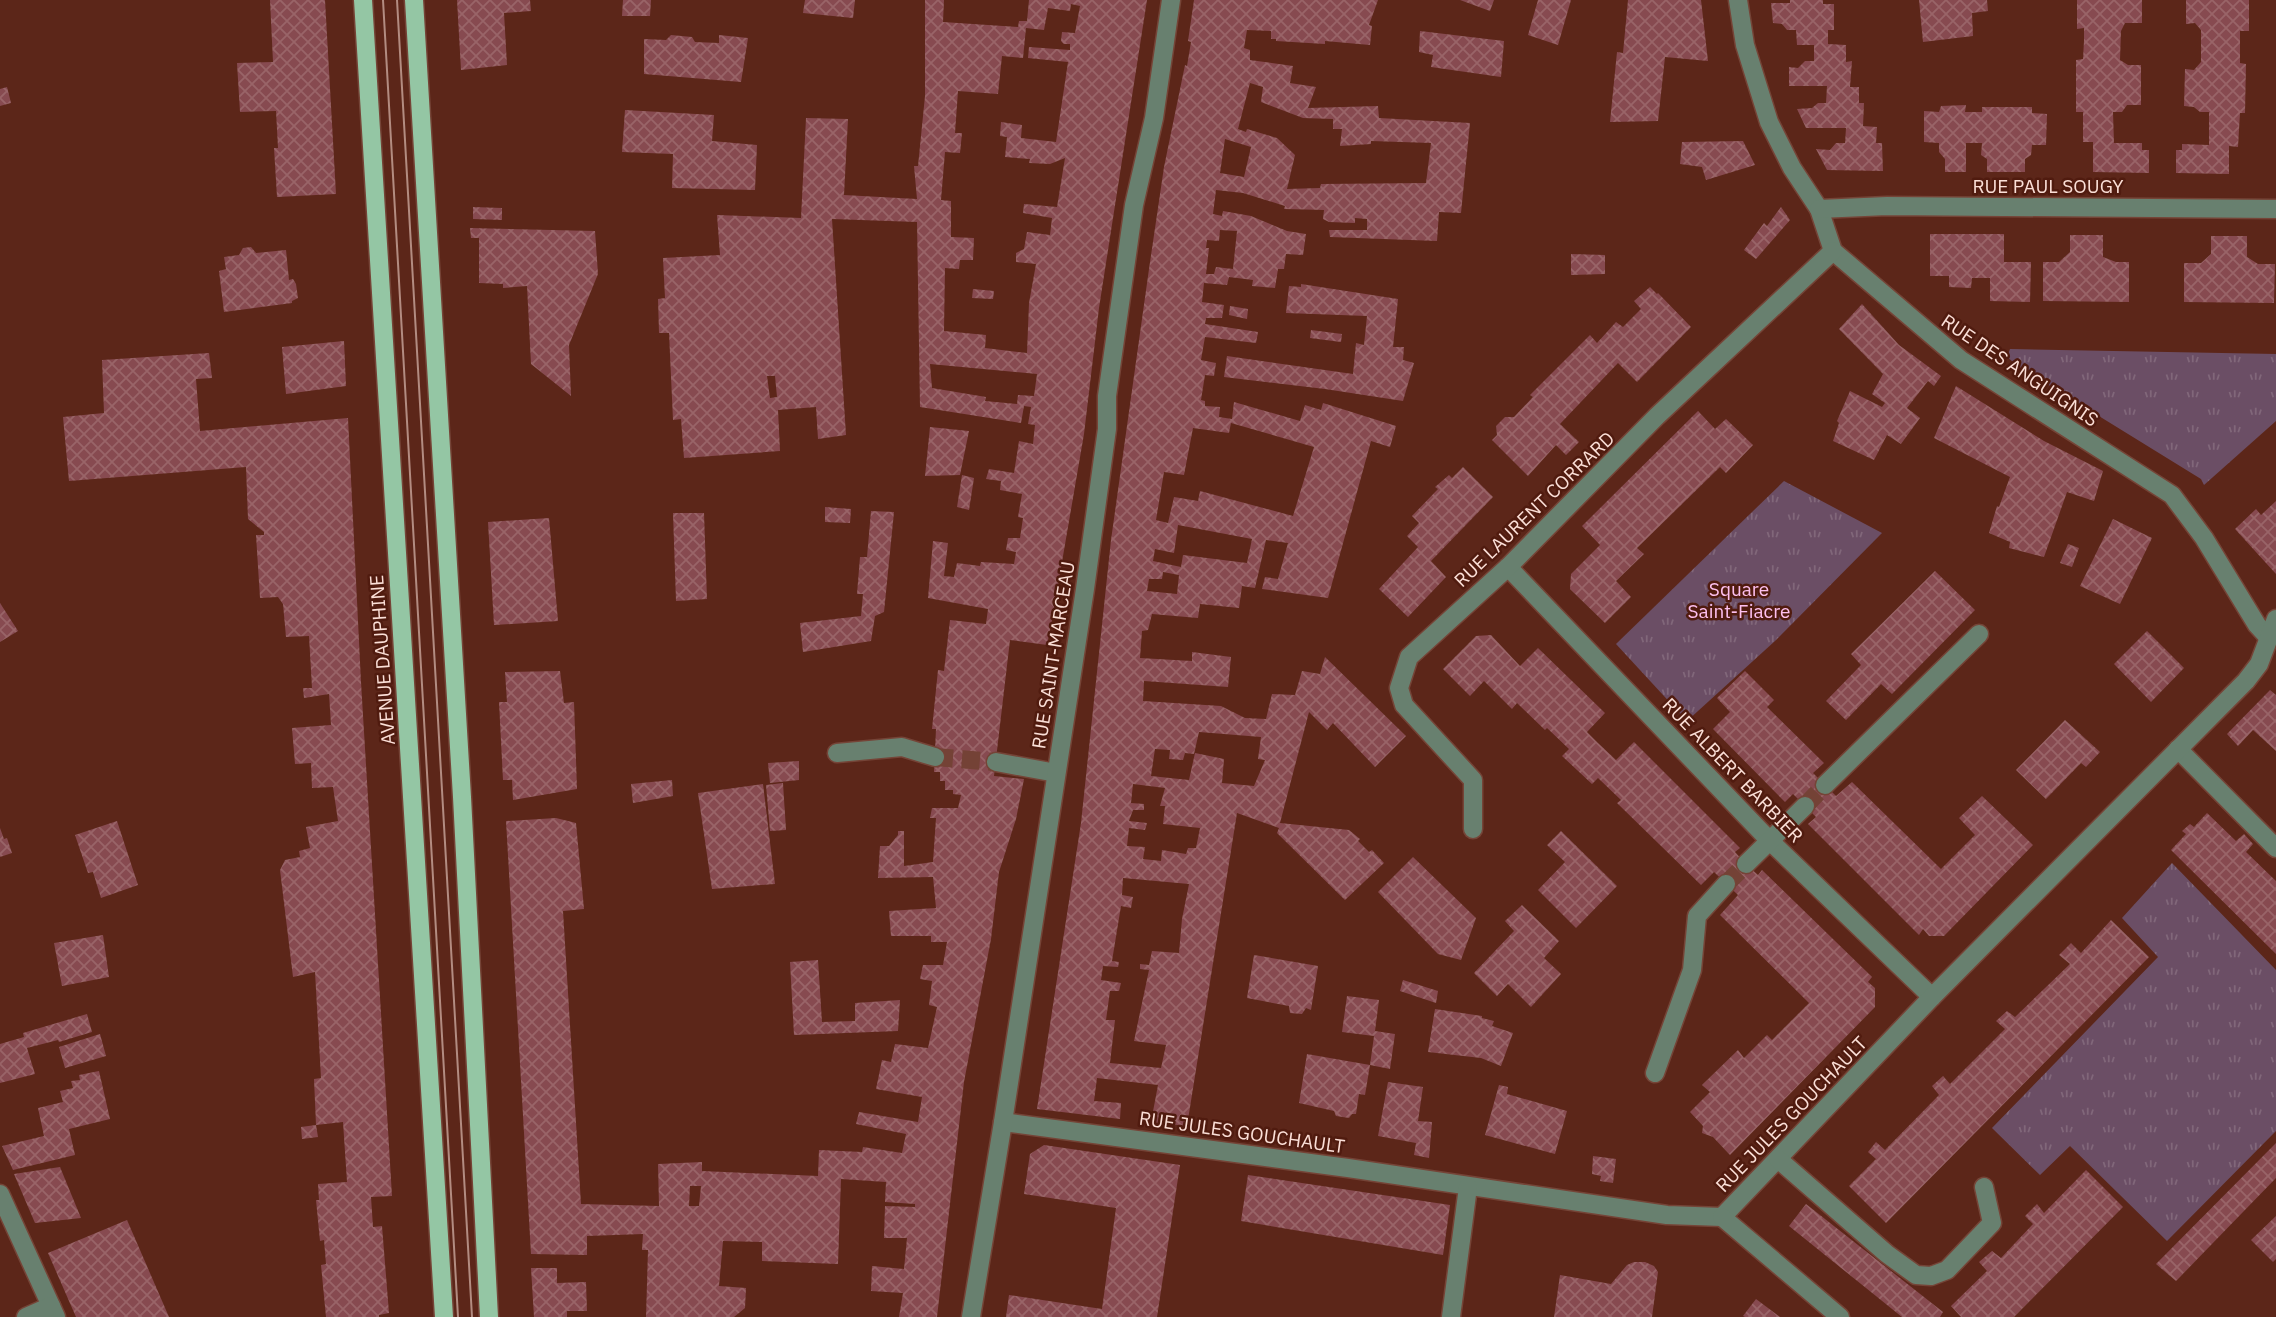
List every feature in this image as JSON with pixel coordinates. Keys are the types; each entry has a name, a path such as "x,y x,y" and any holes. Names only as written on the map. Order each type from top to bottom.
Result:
{"main road":[{"name":"AVENUE DAUPHINE","path":"363,0 443,1317"},
{"path":"414,0 461,784 489,1317"}],"street":[{"name":"RUE SAINT-MARCEAU","path":"971,1317 1097,509 1107,429 1107,396 1134,205 1154,118 1171,0"},
{"path":"1738,0 1745,46 1769,122 1792,168 1819,209 1833,251"},
{"name":"RUE PAUL SOUGY","path":"1819,209 1887,206 2276,209"},
{"name":"RUE LAURENT CORRARD","path":"1473,829 1473,780 1404,705 1399,688 1409,657 1508,567 1657,416 1833,251"},
{"name":"RUE DES ANGUIGNIS","path":"1833,251 1961,360 2172,495 2204,537 2257,625 2276,664"},
{"name":"RUE ALBERT BARBIER","path":"1508,567 1770,841 1932,997"},
{"name":"RUE JULES GOUCHAULT","path":"1003,1122 1348,1168 1667,1216 1722,1217 1932,997 2246,681 2259,664 2276,619"},
{"path":"1825,785 1979,634"},
{"path":"837,753 902,747 935,757"},
{"path":"2178,749 2276,848"},
{"path":"996,762 1056,773"},
{"path":"1746,864 1805,806"},
{"path":"1655,1073 1692,970 1696,916 1726,884"},
{"path":"1778,1159 1887,1254 1916,1275 1931,1276 1947,1270 1992,1223 1984,1187"},
{"path":"1451,1317 1468,1187"},
{"path":"0,1194 54,1311 26,1317"},
{"path":"1722,1217 1840,1317"}],"green space":[{"path":"2010,349 2276,354 2276,421 2204,485 2201,479 2018,366 2007,357"},
{"name":"Square Saint-Fiacre","path":"1784,481 1882,533 1775,641 1687,721 1616,644"},
{"path":"2172,863 2276,970 2276,1131 2167,1241 2070,1146 2040,1175 1992,1128 2158,957 2122,918"}],"building":[{"path":"270,0 325,0 336,194 277,197 274,148 278,148 276,111 240,112 237,63 273,62"},
{"path":"457,0 530,0 531,11 504,13 507,65 461,70"},
{"path":"623,0 651,0 650,16 622,16"},
{"path":"805,0 855,0 853,18 803,13"},
{"path":"925,0 944,0 943,22 1018,27 1019,21 1027,21 1029,0 1147,0 1099,308 1084,434 1047,645 1010,640 994,776 1024,779 1016,819 999,872 991,939 964,1082 937,1317 899,1317 903,1293 871,1291 872,1266 904,1269 907,1238 884,1238 885,1206 915,1207 915,1204 885,1202 886,1182 841,1179 838,1264 762,1261 762,1242 723,1241 719,1286 746,1288 745,1308 734,1317 646,1317 648,1250 642,1250 643,1234 587,1236 587,1255 531,1254 506,821 556,818 576,823 584,909 563,911 581,1204 659,1206 658,1164 702,1162 702,1171 818,1176 819,1150 862,1152 863,1147 902,1153 906,1134 856,1124 859,1112 918,1122 922,1097 876,1089 882,1060 891,1062 895,1044 928,1048 937,1007 929,1005 932,981 920,979 923,965 943,965 947,942 931,942 931,936 891,936 889,911 936,908 933,877 878,878 880,846 889,846 898,831 904,831 904,866 933,862 936,818 930,818 932,808 958,808 961,795 953,794 953,790 945,790 945,781 940,781 940,772 934,772 936,729 932,729 938,670 944,671 950,620 986,624 988,609 928,598 933,541 948,543 944,576 954,577 957,563 980,566 981,562 1014,564 1016,552 1006,550 1008,538 1020,538 1023,518 1018,517 1022,494 1000,490 1001,481 986,479 989,469 1014,473 1019,441 1033,444 1035,425 1028,424 1031,407 1024,406 1021,423 920,407 917,222 832,219 846,435 818,439 816,407 778,410 780,451 684,458 681,419 673,420 669,333 659,333 658,299 665,298 663,258 720,255 717,215 801,218 806,118 848,119 844,195 917,199 914,166 918,166 925,96","holes":["1071,4 1080,6 1075,33 1062,32 1061,41 1070,44 1070,50 1029,47 1028,58 1068,62 1056,142 1021,138 1022,125 1001,122 1000,136 1007,137 1005,157 1030,159 1029,163 1050,164 1065,158 1057,207 1024,204 1023,213 1052,218 1050,235 1027,232 1024,249 1016,253 1016,262 1036,264 1029,303 1027,353 985,348 986,335 944,331 945,268 959,269 960,260 973,260 974,238 951,237 951,201 941,200 945,152 960,153 962,133 955,133 958,91 998,94 1002,56 1023,58 1026,28 1044,30 1048,8 1070,11","930,364 1037,374 1034,396 1018,395 1017,404 985,401 986,397 932,388","767,376 775,376 777,397 770,398","690,1186 701,1186 699,1206 689,1206"]},
{"path":"1194,0 1378,0 1369,25 1372,26 1370,45 1276,41 1271,39 1271,31 1247,30 1244,48 1250,50 1250,60 1293,66 1290,83 1316,87 1308,108 1378,106 1379,118 1470,123 1461,213 1439,212 1437,241 1330,237 1329,230 1367,230 1367,219 1355,218 1355,223 1329,222 1323,219 1324,210 1284,209 1285,206 1243,193 1216,190 1213,214 1222,216 1223,211 1251,216 1287,231 1306,234 1303,255 1286,254 1284,269 1278,269 1275,288 1252,286 1253,280 1229,277 1227,285 1204,283 1202,302 1224,305 1222,318 1206,318 1205,324 1258,332 1256,343 1205,337 1201,360 1216,363 1214,376 1205,375 1201,400 1205,401 1205,406 1220,407 1219,417 1232,419 1234,402 1300,421 1305,405 1321,410 1323,403 1396,426 1390,447 1371,441 1328,598 1262,589 1265,577 1278,579 1288,543 1266,540 1255,588 1242,586 1239,608 1200,604 1198,618 1152,614 1148,630 1142,631 1140,658 1192,661 1192,652 1231,657 1228,687 1144,681 1143,701 1221,706 1245,718 1266,719 1272,694 1295,695 1302,671 1320,674 1325,657 1406,736 1375,767 1333,723 1327,730 1309,712 1280,823 1349,830 1369,852 1372,850 1384,863 1345,900 1277,833 1279,828 1237,813 1187,1126 1151,1122 1158,1085 1097,1078 1094,1101 1121,1103 1120,1119 1037,1109 1081,823 1111,540 1149,269 1164,167 1185,65 1187,66 1191,42 1188,41","holes":["1250,83 1263,87 1261,102 1303,118 1333,119 1333,129 1342,129 1340,146 1371,144 1371,141 1431,143 1426,183 1321,184 1320,188 1287,189 1295,155 1277,138 1247,129 1246,132 1238,129","1225,139 1251,147 1244,177 1220,173","1220,230 1237,231 1233,269 1216,267 1214,274 1206,274 1209,248 1206,248 1207,240 1219,241","1231,423 1314,447 1293,516 1200,491 1198,501 1174,497 1168,523 1156,520 1164,472 1184,475 1193,428 1229,433","1178,525 1252,539 1247,563 1183,555 1181,567 1153,561 1155,549 1174,553","1163,572 1179,575 1177,594 1147,591 1149,579 1162,579","1199,732 1261,737 1258,759 1265,760 1254,786 1222,783 1224,759 1195,753 1189,780 1151,776 1155,749 1170,750 1169,759 1183,760 1185,753 1194,754","1133,784 1165,788 1160,806 1165,806 1163,824 1200,828 1196,848 1188,848 1186,854 1162,850 1161,861 1143,859 1145,847 1127,846 1129,828 1145,830 1147,823 1129,821 1133,810 1144,810 1144,804 1131,803","1123,878 1189,884 1179,953 1152,951 1149,965 1140,964 1140,969 1149,970 1134,1041 1166,1045 1161,1068 1110,1063 1115,1020 1106,1020 1110,991 1119,991 1121,983 1101,980 1103,966 1118,967 1119,962 1112,961 1121,906 1131,908 1133,897 1122,895"]},
{"path":"1460,0 1494,0 1490,11"},
{"path":"1538,0 1571,0 1558,45 1528,35"},
{"path":"1628,0 1701,0 1708,61 1665,57 1658,121 1610,122 1617,52 1623,53"},
{"path":"1790,0 1823,0 1823,4 1834,4 1834,30 1828,30 1828,44 1846,45 1846,62 1852,61 1850,87 1859,87 1859,103 1864,103 1863,126 1877,127 1876,143 1882,143 1883,171 1827,170 1816,149 1830,150 1836,143 1845,143 1846,128 1806,128 1797,109 1826,103 1827,86 1789,86 1789,67 1798,68 1805,61 1814,61 1814,45 1797,45 1796,30 1787,30 1782,24 1773,23 1771,3 1790,3"},
{"path":"1919,0 1987,0 1988,11 1972,13 1973,36 1923,42"},
{"path":"2077,0 2142,0 2142,23 2125,23 2121,31 2120,60 2128,65 2141,65 2141,105 2127,105 2122,112 2113,112 2114,143 2142,143 2142,150 2149,150 2149,173 2093,172 2093,142 2083,142 2083,112 2076,112 2076,60 2083,59 2084,41 2084,28 2077,29"},
{"path":"2186,0 2249,0 2249,31 2240,31 2240,63 2246,64 2245,113 2240,113 2238,147 2229,146 2229,174 2176,173 2176,150 2182,150 2182,144 2209,145 2209,112 2200,112 2194,107 2184,106 2185,69 2194,70 2201,62 2201,30 2195,23 2186,24"},
{"path":"1420,31 1504,41 1501,77 1431,67 1433,55 1419,52"},
{"path":"671,35 692,37 695,42 719,43 719,35 748,38 741,82 644,74 644,39 666,40"},
{"path":"7,87 11,103 0,106 0,89"},
{"path":"1966,105 1965,112 1982,112 1982,107 2032,107 2032,113 2047,114 2046,145 2032,145 2031,155 2025,159 2025,172 1987,172 1987,159 1981,155 1982,143 1966,143 1966,172 1945,172 1945,159 1939,152 1939,143 1924,142 1924,111 1939,112 1941,106"},
{"path":"625,110 714,115 712,141 757,145 755,190 672,188 673,154 622,152"},
{"path":"1743,141 1755,165 1706,180 1702,167 1680,164 1682,142"},
{"path":"473,207 502,208 502,220 473,219"},
{"path":"1781,207 1790,220 1756,259 1744,250 1764,223 1767,226"},
{"path":"470,228 595,231 598,274 569,345 571,396 531,364 527,286 503,288 503,284 479,283 479,238 471,238"},
{"path":"1930,234 2004,234 2004,262 2031,262 2030,302 1990,301 1990,278 1972,278 1971,288 1949,287 1949,276 1930,276"},
{"path":"2070,235 2103,235 2103,257 2116,262 2129,262 2129,302 2043,301 2043,262 2059,262 2070,252"},
{"path":"2211,236 2247,236 2247,257 2258,264 2275,264 2274,303 2184,302 2184,263 2201,263 2211,254"},
{"path":"251,247 256,253 286,250 289,280 293,279 296,284 298,298 292,303 224,312 219,271 226,269 224,257 239,255 243,248"},
{"path":"1571,254 1605,255 1605,274 1571,275"},
{"path":"1301,284 1398,299 1393,347 1404,347 1403,360 1414,363 1403,401 1224,377 1227,356 1353,374 1356,343 1364,345 1367,316 1286,313 1289,286 1301,287"},
{"path":"1650,287 1691,327 1637,382 1618,363 1560,424 1579,442 1566,455 1556,445 1528,476 1492,440 1497,435 1496,426 1505,417 1514,417 1533,397 1530,395 1590,335 1597,343 1616,322 1623,327 1641,309 1634,301"},
{"path":"973,289 994,291 993,299 972,298"},
{"path":"1862,304 1899,345 1941,376 1934,386 1928,381 1907,408 1920,418 1901,444 1887,435 1874,460 1833,441 1839,423 1837,421 1850,391 1882,407 1885,403 1872,394 1883,374 1839,329"},
{"path":"1230,306 1248,309 1247,319 1229,315"},
{"path":"1311,330 1342,334 1341,342 1310,338"},
{"path":"344,341 346,386 286,394 282,347"},
{"path":"209,353 212,378 196,379 200,431 348,418 392,1196 371,1197 373,1227 382,1226 389,1313 379,1317 326,1317 321,1265 326,1264 324,1240 320,1241 316,1200 319,1200 318,1184 347,1182 343,1122 316,1125 314,1079 321,1078 315,972 293,977 280,870 285,860 300,857 299,851 310,848 306,827 338,821 333,787 312,788 311,763 295,764 292,728 331,725 329,694 304,698 303,688 312,688 309,636 286,637 283,604 278,597 260,598 256,535 264,535 264,532 248,519 246,467 69,481 63,417 104,413 102,360"},
{"path":"1956,386 2044,441 2103,471 2094,501 2067,492 2044,557 2009,548 2010,542 1989,533 2010,477 1934,438"},
{"path":"1698,411 1715,429 1726,419 1753,445 1726,473 1720,467 1637,548 1644,554 1616,581 1631,597 1605,623 1570,589 1571,574 1600,545 1582,526"},
{"path":"930,427 969,431 960,475 925,476"},
{"path":"1463,467 1493,497 1431,561 1446,577 1408,617 1379,589 1418,547 1407,536 1419,523 1412,516 1438,489 1435,487 1449,475 1452,478"},
{"path":"962,475 974,478 969,510 957,507"},
{"path":"2276,501 2276,574 2235,529 2256,509 2261,515"},
{"path":"825,507 851,509 850,523 825,522"},
{"path":"871,511 894,512 884,612 875,616 871,641 803,652 800,623 861,616 863,594 857,594 860,557 867,557"},
{"path":"673,513 704,513 707,599 676,601"},
{"path":"549,518 558,621 494,625 488,522"},
{"path":"2113,519 2152,538 2120,604 2080,586"},
{"path":"2068,544 2079,548 2072,567 2060,563"},
{"path":"1935,571 1975,610 1892,694 1881,684 1846,720 1826,701 1861,665 1851,654"},
{"path":"0,603 18,631 0,642"},
{"path":"2147,631 2184,668 2151,702 2114,664"},
{"path":"1491,635 1520,666 1538,648 1605,713 1587,732 1598,743 1616,760 1634,742 1740,848 1735,852 1746,864 1758,875 1762,870 1872,977 1868,982 1875,988 1875,1007 1730,1155 1713,1137 1702,1133 1703,1126 1690,1112 1710,1092 1702,1085 1738,1050 1744,1058 1767,1035 1772,1040 1809,1003 1720,915 1738,895 1714,872 1701,885 1617,803 1621,800 1598,778 1592,784 1562,756 1569,749 1547,728 1545,730 1517,703 1512,709 1484,681 1470,696 1443,669 1476,636"},
{"path":"560,671 564,703 574,702 577,789 513,800 512,780 503,780 499,702 507,702 505,672"},
{"path":"1745,671 1774,700 1767,707 1824,763 1813,773 1836,796 1852,782 1941,869 1975,835 1959,818 1982,796 2033,845 1944,936 1929,936 1923,929 1919,935 1808,824 1816,817 1793,794 1785,802 1713,729 1730,712 1717,698"},
{"path":"2270,690 2276,695 2276,751 2253,730 2238,746 2227,734"},
{"path":"2065,720 2100,752 2086,767 2081,763 2046,799 2016,770"},
{"path":"799,761 799,780 770,783 768,763"},
{"path":"672,780 673,796 633,803 631,784"},
{"path":"783,783 786,830 770,831 766,785"},
{"path":"763,784 775,884 712,889 698,793"},
{"path":"2207,813 2236,841 2244,834 2253,844 2246,852 2276,881 2276,954 2171,850 2186,834 2182,831 2190,824 2194,827"},
{"path":"117,821 138,885 101,898 93,872 88,873 75,835"},
{"path":"0,828 12,853 0,857"},
{"path":"1561,831 1617,886 1576,928 1538,890 1565,862 1547,845"},
{"path":"1413,857 1476,918 1461,960 1438,954 1378,892"},
{"path":"1522,905 1559,941 1544,958 1561,974 1531,1007 1508,984 1497,996 1474,973 1514,931 1505,921"},
{"path":"2111,920 2149,957 1886,1223 1849,1186 1876,1159 1868,1152 1876,1142 1885,1150 1939,1095 1932,1086 1943,1076 1950,1084 2005,1029 1996,1021 2007,1011 2015,1017 2070,964 2059,955 2071,943 2081,953"},
{"path":"103,935 109,977 62,986 54,943"},
{"path":"1254,955 1318,966 1311,1010 1306,1008 1302,1014 1290,1013 1289,1006 1247,998"},
{"path":"818,960 822,1022 855,1021 855,1003 900,1000 898,1031 794,1035 790,962"},
{"path":"1403,980 1438,991 1436,1003 1400,991"},
{"path":"1347,996 1379,1000 1375,1031 1395,1034 1390,1069 1370,1065 1374,1036 1342,1032"},
{"path":"1435,1009 1482,1016 1494,1021 1492,1026 1513,1033 1501,1066 1481,1058 1428,1052"},
{"path":"87,1014 92,1032 27,1048 35,1074 0,1083 0,1044 24,1037 23,1033"},
{"path":"100,1034 106,1056 65,1068 59,1047"},
{"path":"1307,1054 1370,1065 1365,1095 1359,1094 1356,1114 1349,1118 1336,1116 1334,1111 1299,1103"},
{"path":"99,1071 110,1119 69,1129 75,1155 13,1170 2,1146 44,1136 38,1108 63,1102 60,1091 73,1088 71,1081 80,1080 79,1075"},
{"path":"1388,1082 1423,1087 1418,1121 1432,1122 1429,1158 1414,1155 1416,1143 1378,1136"},
{"path":"1499,1085 1508,1087 1507,1094 1567,1111 1555,1154 1485,1135"},
{"path":"316,1125 318,1137 302,1139 301,1127"},
{"path":"2276,1143 2276,1178 2176,1281 2156,1264"},
{"path":"1044,1145 1180,1165 1157,1317 1006,1317 1009,1295 1102,1309 1116,1208 1024,1194 1030,1154"},
{"path":"1593,1156 1616,1159 1613,1183 1600,1181 1601,1176 1592,1174"},
{"path":"60,1167 81,1218 35,1223 14,1174"},
{"path":"2086,1170 2123,1207 2014,1317 1961,1317 1951,1306 1987,1271 1979,1262 1992,1251 2001,1258 2033,1224 2025,1216 2037,1204 2044,1213"},
{"path":"1248,1175 1450,1205 1443,1255 1241,1221"},
{"path":"1806,1204 1943,1312 1940,1317 1902,1317 1789,1226"},
{"path":"2276,1216 2276,1259 2273,1262 2251,1240"},
{"path":"127,1220 169,1317 76,1317 48,1253"},
{"path":"1645,1262 1654,1266 1658,1272 1652,1317 1554,1317 1560,1275 1611,1284 1627,1265"},
{"path":"531,1268 557,1268 557,1283 586,1282 587,1311 567,1311 567,1317 534,1317"},
{"path":"1756,1299 1780,1317 1743,1316"}],"tunnel":[{"path":"935,757 996,762"},
{"path":"1805,806 1825,785"},
{"path":"1726,884 1746,864"}],"tram line":[{"path":"383,0 458,1317"},
{"path":"397,0 472,1317"}]}
